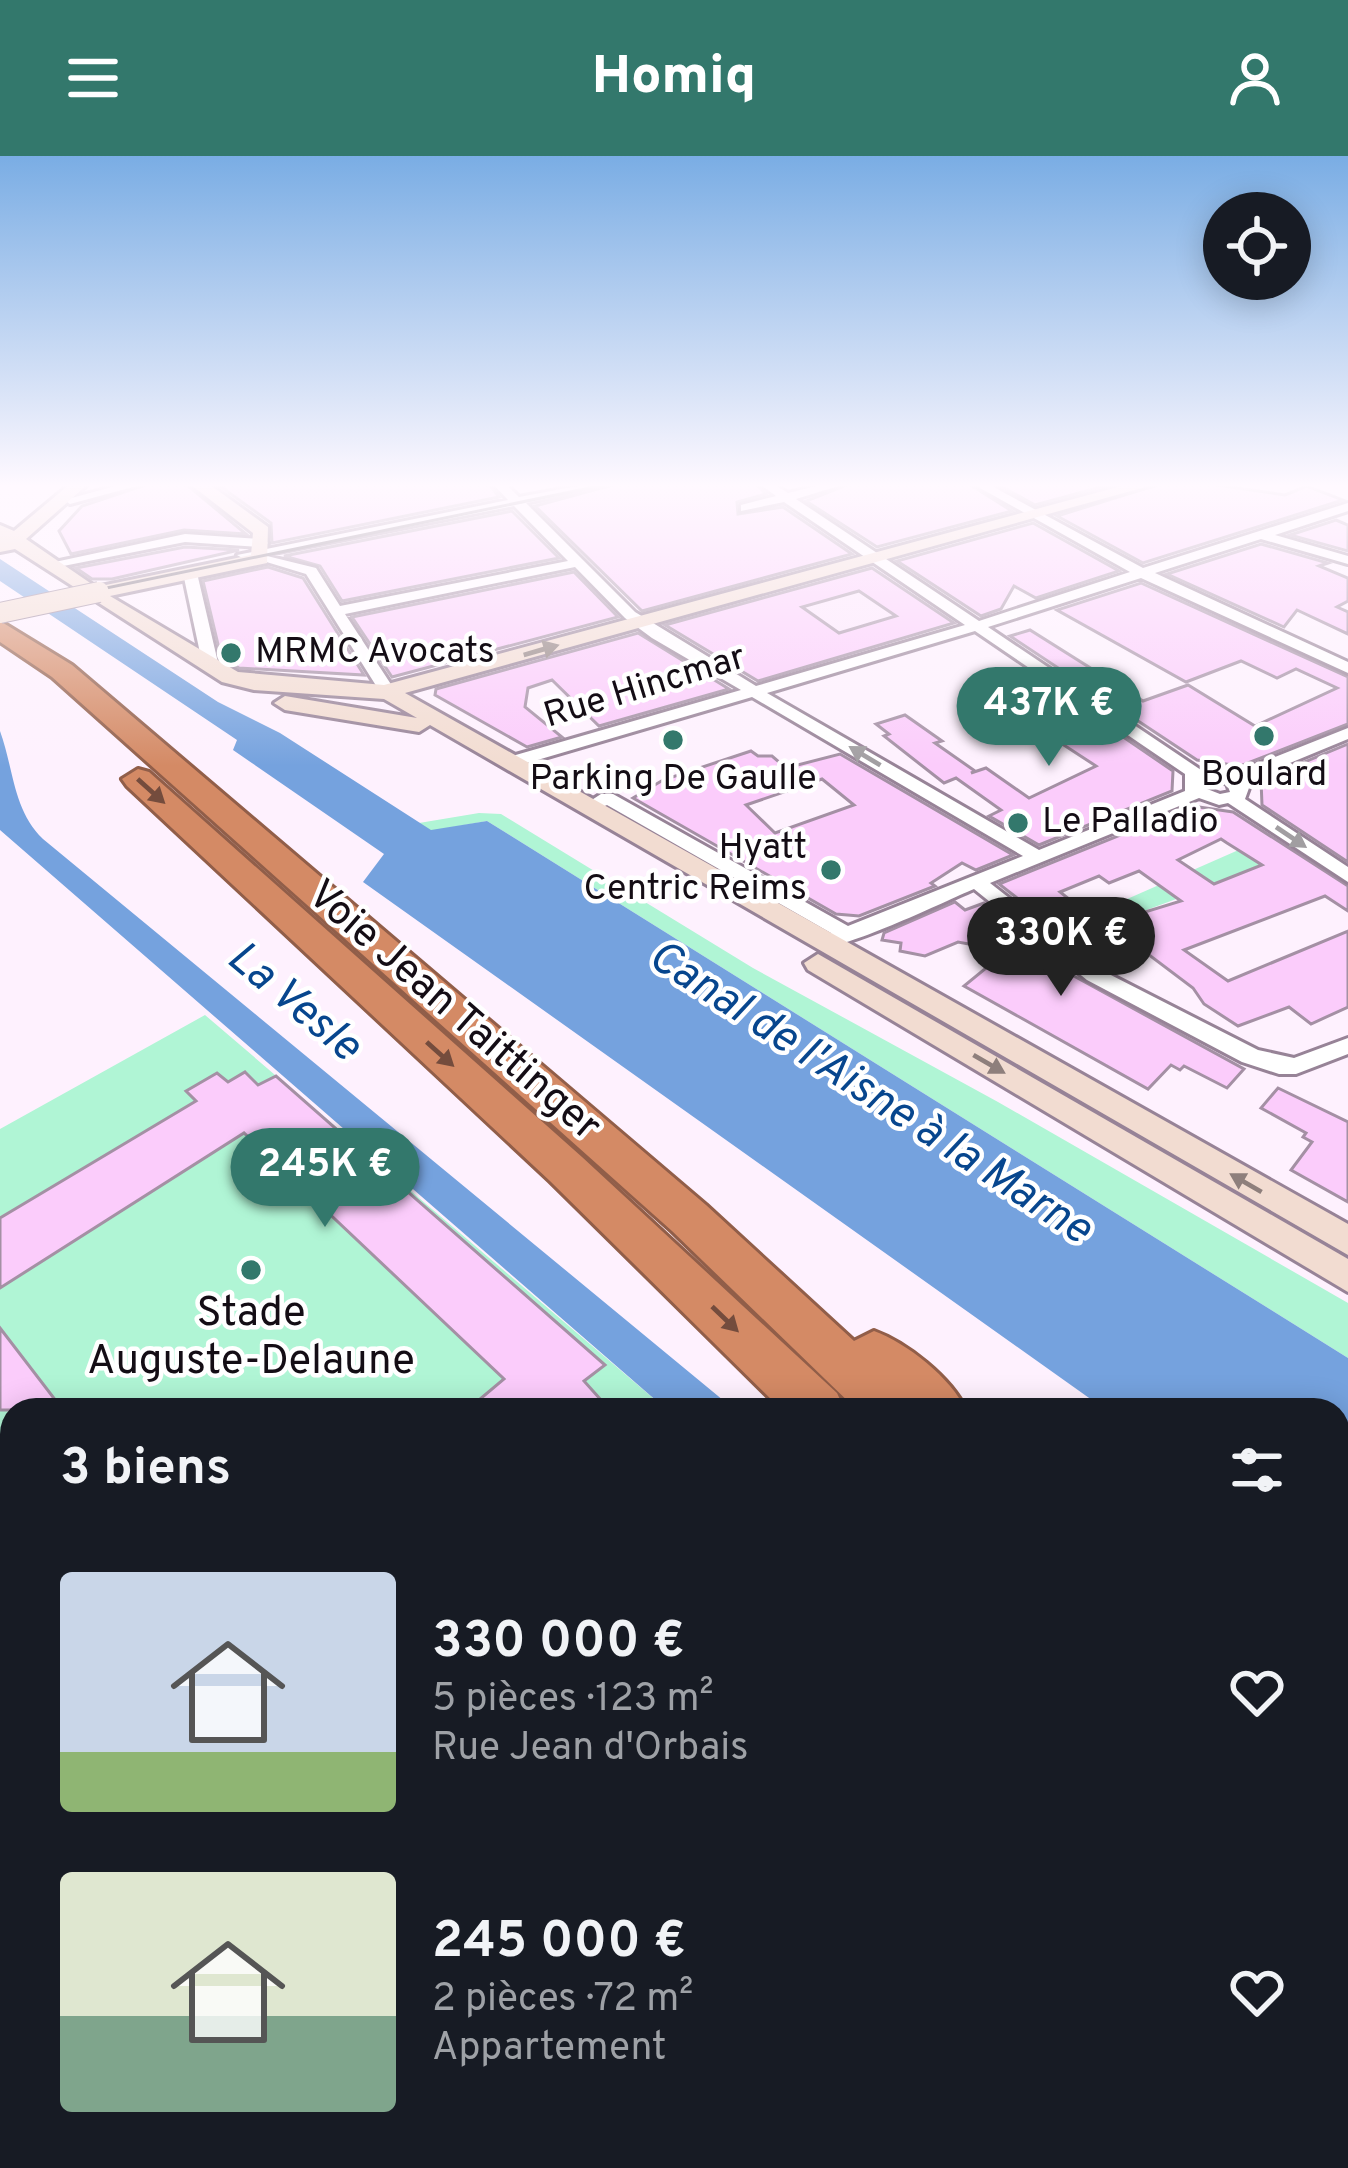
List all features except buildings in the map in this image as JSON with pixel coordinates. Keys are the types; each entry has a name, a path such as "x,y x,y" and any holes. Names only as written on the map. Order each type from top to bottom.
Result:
{"highway":[{"path":"0,610 37,640 62,671"},
{"name":"Voie Jean Taittinger","path":"0,629 62,671 689,1218 880,1398"},
{"name":"Voie Jean Taittinger","path":"0,659 566,1168 806,1398"},
{"path":"689,1218 742,1238 925,1398"}],"main road":[{"path":"60,578 122,623 229,684 287,704 419,725"},
{"path":"69,578 211,667 254,684 388,692 590,807 837,938 1348,1241"},
{"path":"0,610 139,578"},
{"path":"95,589 161,578"},
{"path":"257,694 317,698 388,692 802,578"},
{"path":"388,692 392,704 419,725 1348,1277"}],"street":[{"path":"191,578 211,667"},
{"path":"316,578 388,692"},
{"path":"337,611 498,578"},
{"path":"593,578 639,622 1038,857"},
{"path":"905,578 1037,666 1211,799 1348,733"},
{"name":"Rue Hincmar","path":"511,762 975,625 1117,578"},
{"path":"1153,578 1348,668"},
{"path":"163,638 203,631"},
{"path":"987,657 1037,666"},
{"path":"837,938 1038,857 1197,784"},
{"path":"1233,789 1348,876"},
{"path":"977,882 1094,975 1250,1056 1279,1066 1296,1066 1348,1046"}],"shaded area":[{"path":"853,578 894,578 907,587 889,592 938,628 846,656 769,601"}],"green space":[{"path":"501,814 753,968 1348,1303 1348,1358 487,821 431,831 419,823"},
{"path":"1259,841 1285,859 1122,919 1116,932 1093,914"},
{"name":"Stade Auguste-Delaune","path":"205,1015 653,1398 0,1398 0,1129"}],"water":[{"name":"Canal de l'Aisne à la Marne","path":"29,578 218,702 280,733 431,830 487,821 1348,1358 1348,1398 1089,1398 363,882 384,854 233,750 237,740 0,581"},
{"name":"La Vesle","path":"0,731 20,802 43,839 720,1398 653,1398 0,830"}],"tram line":[{"path":"0,610 155,578"}],"place":[{"name":"MRMC Avocats","path":"231,653"},
{"name":"Boulard","path":"1264,736"},
{"name":"Parking De Gaulle","path":"673,740"},
{"name":"Le Palladio","path":"1018,823"},
{"name":"Hyatt Centric Reims","path":"831,870"},
{"name":"Stade Auguste-Delaune","path":"251,1270"}]}
